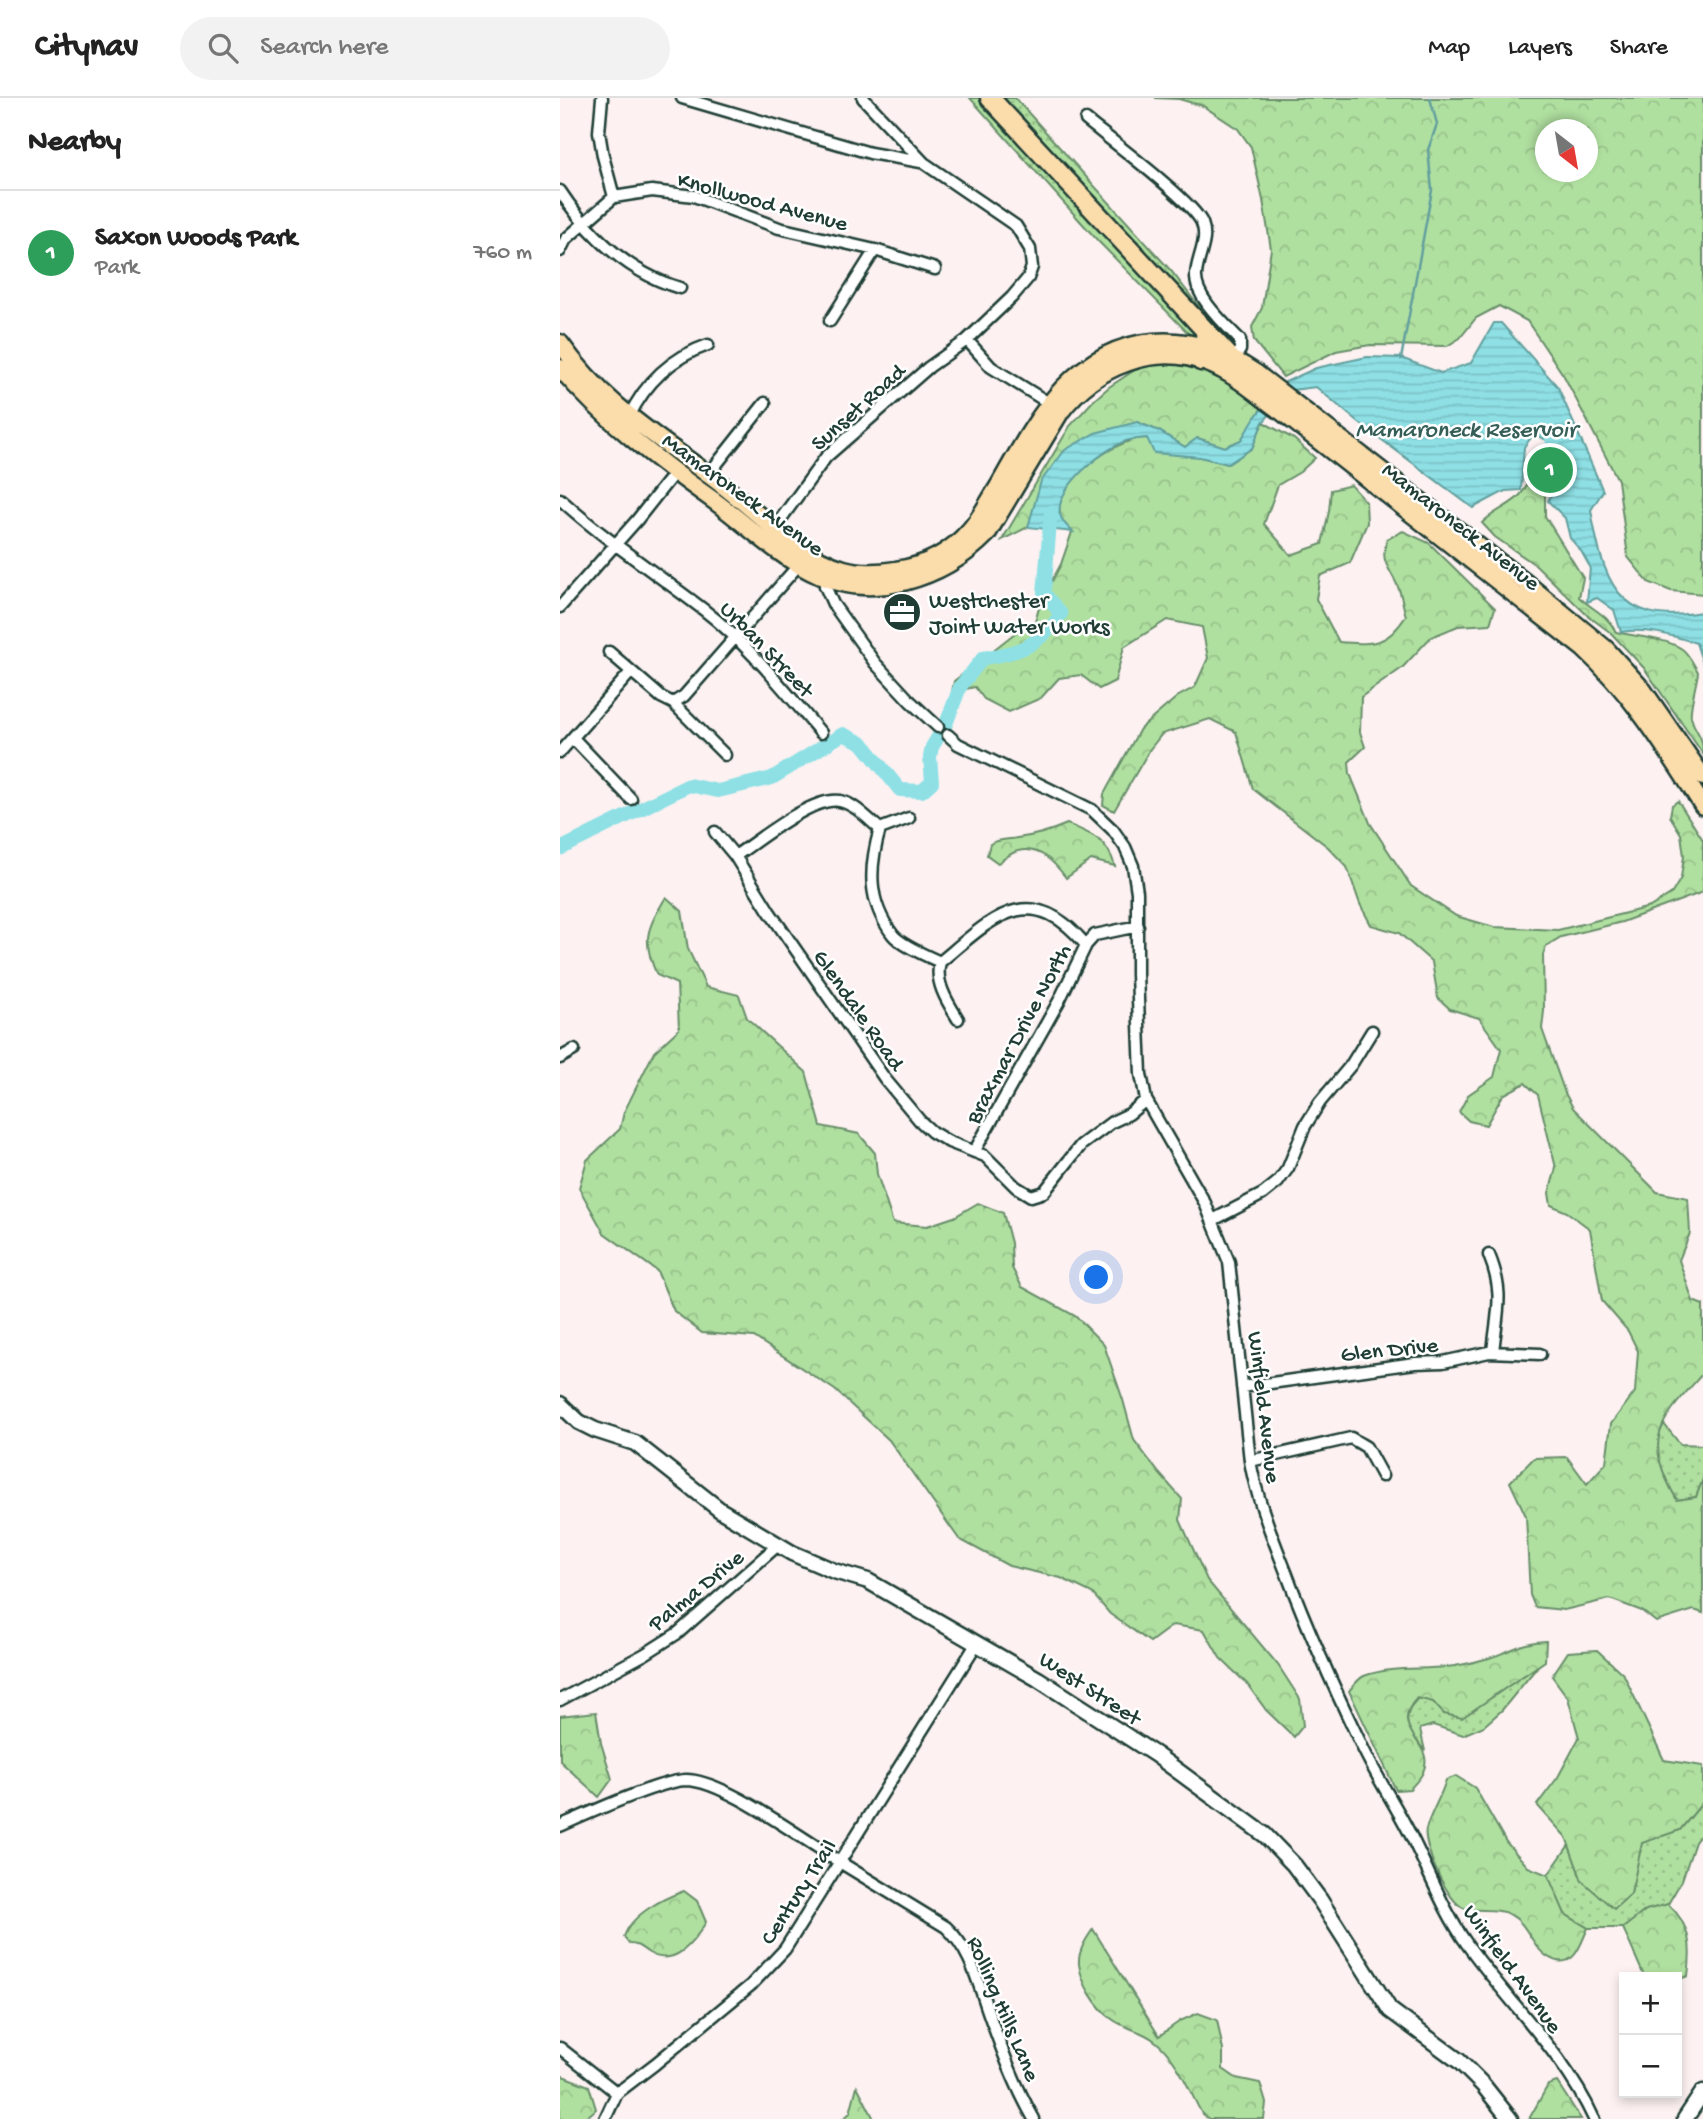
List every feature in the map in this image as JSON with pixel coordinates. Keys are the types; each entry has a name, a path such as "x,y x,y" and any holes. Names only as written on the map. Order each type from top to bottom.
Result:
{"highway":[{"path":"989,98 1204,346 1230,362"}],"main road":[{"name":"Mamaroneck Avenue","path":"560,343 575,365 600,392 775,527 804,559"},
{"name":"Mamaroneck Avenue","path":"561,372 590,401 674,472 804,559 828,571 844,569 876,573 928,563 970,531 1055,407 1090,381 1123,363 1151,357 1180,357 1204,346 1230,362 1558,619 1606,649 1643,690 1703,777"},
{"name":"Mamaroneck Avenue","path":"1558,619 1622,688 1648,721 1703,806"}],"street":[{"path":"602,98 599,132 614,197"},
{"path":"682,98 870,153 924,163"},
{"path":"863,98 924,163"},
{"path":"1086,120 1197,214 1203,224 1204,246 1196,281 1213,312 1240,340 1241,345 1230,362"},
{"name":"Sunset Road","path":"775,527 826,457 929,367 967,340 1012,298 1028,278 1032,267 1030,249 1016,226 924,163"},
{"path":"560,191 613,253 638,270 680,288"},
{"name":"Knollwood Avenue","path":"560,251 566,239 614,197 652,191 694,196 779,228 875,250 935,269"},
{"path":"830,321 875,250"},
{"path":"967,340 991,367 1055,407"},
{"path":"629,417 640,395 667,368 688,352 708,345"},
{"path":"708,475 765,403"},
{"path":"560,607 674,472"},
{"name":"Urban Street","path":"560,499 615,545 704,610 735,638 821,733"},
{"path":"673,703 684,696 804,559"},
{"path":"828,571 825,586 833,604 875,663 909,702 938,727"},
{"path":"608,652 630,673 673,703 724,755"},
{"path":"560,752 630,673"},
{"name":"Winfield Avenue","path":"948,736 958,744 1092,810 1113,830 1125,847 1133,866 1137,892 1138,1030 1146,1100 1205,1203 1229,1262 1250,1461 1256,1492 1320,1658 1360,1744 1408,1830 1453,1923 1560,2061 1594,2119"},
{"path":"573,738 631,799"},
{"path":"735,856 800,813 829,801 841,801 850,806 880,830"},
{"path":"880,830 909,818"},
{"path":"880,830 871,873 875,898 894,937 940,962"},
{"name":"Glendale Road","path":"715,832 735,856 776,922 902,1101 932,1132 992,1161 1025,1194 1035,1196 1044,1192 1081,1145 1146,1100"},
{"path":"958,1020 942,989 938,970 940,962 986,924 1006,912 1024,909 1058,917 1071,927 1086,945"},
{"name":"Braxmar Drive North","path":"974,1152 1059,1001 1086,945 1096,935 1138,926"},
{"path":"1213,1220 1262,1194 1278,1182 1288,1168 1305,1126 1320,1102 1351,1065 1372,1031"},
{"path":"560,1058 574,1050"},
{"path":"1489,1255 1498,1276 1500,1292 1493,1352"},
{"name":"Glen Drive","path":"1242,1387 1415,1363 1443,1362 1493,1352 1541,1353"},
{"name":"West Street","path":"560,1404 579,1422 594,1430 635,1443 720,1510 778,1545 834,1571 869,1581 1038,1679 1156,1755 1265,1835 1294,1865 1320,1900 1390,2010 1459,2061 1483,2085 1510,2119"},
{"path":"1250,1461 1351,1438 1366,1447 1382,1476"},
{"name":"Palma Drive","path":"560,1700 678,1633 778,1545"},
{"name":"Century Trail","path":"606,2119 617,2093 751,1985 785,1950 977,1643"},
{"name":"Rolling Hills Lane","path":"560,1826 646,1792 686,1780 704,1783 727,1793 825,1853 838,1866 941,1924 957,1937 967,1955 1002,2049 1034,2119"},
{"path":"560,2048 617,2093"},
{"path":"1685,2119 1703,2092"}],"green space":[{"path":"970,98 980,98 1199,336 1189,334 1099,242"},
{"path":"1001,98 1015,98 1235,346 1175,288"},
{"path":"1155,98 1703,98 1703,594 1671,591 1648,582 1628,557 1618,480 1564,376 1527,321 1499,306 1476,318 1460,338 1447,346 1370,345 1336,351 1283,377 1254,341 1252,327 1262,308 1271,249 1251,147 1238,129 1203,106 1179,99"},
{"path":"1167,360 1230,383 1252,399 1261,409 1241,440 1225,447 1198,438 1185,447 1159,431 1137,422 1034,512 1028,527 1002,540 1070,426 1109,387 1141,366"},
{"path":"1263,422 1294,439 1315,458 1300,472 1278,485 1264,524 1291,555 1322,544 1331,490 1351,485 1366,502 1367,523 1350,563 1320,576 1316,599 1339,642 1378,641 1392,633 1406,616 1384,554 1387,539 1403,531 1429,543 1495,608 1490,624 1458,626 1431,637 1402,668 1361,697 1360,732 1365,747 1349,762 1350,774 1370,823 1411,886 1456,916 1494,927 1558,930 1650,907 1672,893 1681,878 1684,856 1681,834 1670,816 1672,805 1678,801 1703,840 1703,892 1622,922 1561,937 1546,946 1543,955 1542,1029 1573,1108 1657,1192 1688,1198 1690,1233 1679,1260 1693,1301 1703,1305 1703,1373 1666,1418 1658,1445 1666,1478 1677,1500 1696,1497 1703,1479 1703,1613 1694,1610 1656,1622 1642,1611 1610,1599 1564,1610 1535,1607 1530,1595 1526,1516 1510,1482 1534,1458 1567,1457 1587,1484 1606,1463 1611,1424 1635,1392 1638,1351 1628,1331 1602,1301 1590,1229 1567,1212 1551,1205 1549,1193 1556,1168 1538,1095 1525,1083 1503,1095 1486,1125 1469,1121 1459,1112 1468,1095 1494,1077 1501,1049 1479,1018 1450,1009 1438,998 1432,962 1399,933 1371,925 1360,904 1347,867 1328,847 1253,789 1236,732 1210,719 1162,734 1150,749 1114,811 1103,805 1104,794 1140,729 1177,697 1195,687 1208,658 1202,627 1167,620 1124,647 1115,681 1099,689 1081,675 1059,678 1041,698 1009,712 984,699 975,687 952,692 954,681 1020,629 1035,622 1041,601 1061,564 1072,532 1061,518 1060,502 1066,489 1089,464 1119,445 1145,438 1228,464 1252,448"},
{"path":"1543,451 1552,457 1545,495 1545,516 1583,578 1579,597 1604,617 1616,632 1668,642 1687,654 1698,672 1691,713 1702,741 1703,754 1644,668 1611,633 1587,615 1537,566 1495,537 1482,523 1521,494 1528,481 1533,456"},
{"path":"1067,824 1103,843 1115,866 1091,860 1066,878 1040,853 1026,850 1016,852 998,863 987,855 993,842 1036,835"},
{"path":"666,897 682,911 688,949 706,987 739,995 747,1018 806,1072 821,1126 859,1134 875,1153 877,1174 893,1223 927,1226 954,1217 978,1203 1003,1213 1011,1243 1012,1268 1022,1287 1077,1317 1104,1345 1134,1440 1182,1499 1180,1520 1207,1580 1278,1665 1300,1699 1303,1726 1294,1737 1220,1658 1204,1630 1173,1625 1150,1642 1110,1614 1092,1593 1061,1578 1009,1566 959,1539 889,1440 835,1390 754,1337 702,1333 674,1311 657,1271 604,1233 579,1188 587,1160 620,1129 624,1112 654,1052 679,1029 677,984 657,975 648,943 654,918"},
{"path":"1664,1424 1680,1444 1703,1445 1703,1479 1696,1497 1677,1500 1662,1475 1656,1440"},
{"path":"1546,1641 1545,1661 1462,1718 1444,1714 1433,1702 1417,1698 1409,1709 1407,1719 1409,1728 1424,1752 1425,1762 1422,1774 1410,1789 1396,1790 1349,1691 1358,1681 1364,1676 1384,1671 1468,1664 1523,1645"},
{"path":"1597,1650 1624,1675 1664,1760 1703,1766 1703,1802 1680,1830 1642,1843 1631,1894 1614,1909 1582,1881 1566,1837 1537,1805 1558,1777 1579,1738 1568,1698 1552,1676 1568,1652"},
{"path":"1538,1666 1502,1710 1484,1726 1463,1735 1433,1725 1420,1729 1425,1751 1410,1731 1408,1712 1418,1698 1433,1701 1444,1714 1516,1680"},
{"path":"596,1712 601,1743 612,1779 599,1797 560,1761 560,1716"},
{"path":"1456,1776 1475,1788 1506,1842 1528,1867 1548,1875 1565,1914 1588,1928 1580,1947 1572,1957 1561,1962 1554,1960 1541,1951 1523,1925 1511,1915 1500,1911 1464,1908 1451,1896 1432,1860 1426,1829 1446,1780"},
{"path":"1703,1802 1703,1832 1695,1842 1682,1880 1668,1904 1623,1928 1588,1928 1565,1914 1553,1896 1548,1875 1569,1845 1582,1881 1631,1893 1641,1843 1680,1830"},
{"path":"684,1891 697,1901 706,1922 690,1945 675,1955 658,1957 629,1944 624,1937 641,1914"},
{"path":"1668,1904 1676,1912 1688,1937 1688,1976 1682,1978 1682,1972 1642,1972 1623,1928 1646,1910"},
{"path":"1093,1929 1159,2036 1180,2021 1198,2013 1217,2020 1223,2050 1223,2069 1236,2078 1260,2083 1266,2103 1264,2119 1209,2119 1202,2114 1182,2075 1163,2048 1150,2037 1117,2022 1100,2008 1086,1987 1079,1964 1081,1950"},
{"path":"560,2075 589,2086 596,2109 585,2119 560,2119"},
{"path":"1557,2082 1581,2119 1529,2119 1548,2085"},
{"path":"857,2086 874,2119 843,2119 850,2113"}],"water":[{"name":"Mamaroneck Reservoir","path":"1494,323 1501,323 1558,387 1603,491 1591,510 1601,557 1609,577 1632,605 1650,612 1672,615 1701,612 1703,664 1696,643 1650,632 1621,632 1614,610 1597,598 1587,602 1590,567 1570,538 1565,518 1548,501 1562,463 1553,443 1534,434 1524,447 1521,490 1505,491 1473,508 1316,387 1292,390 1263,422 1252,448 1228,464 1200,457 1154,453 1147,438 1128,440 1116,445 1082,471 1065,493 1060,504 1060,514 1063,522 1073,532 1028,527 1041,481 1065,450 1095,433 1137,422 1159,431 1185,447 1197,438 1225,447 1241,440 1255,417 1285,382 1316,368 1367,357 1401,358 1441,373 1471,363"}],"waterway":[{"path":"1401,359 1432,190 1428,150 1437,124 1430,98"},
{"path":"1549,427 1564,485"},
{"path":"560,849 689,785 718,791 772,778 843,734 862,743 900,790 922,791 932,782 932,747 946,724 960,687 983,658 1028,646 1045,633 1061,614 1044,593 1051,512"}],"place":[{"name":"Saxon Woods Park","path":"1550,470"},
{"name":"Westchester Joint Water Works","path":"902,612"}]}
